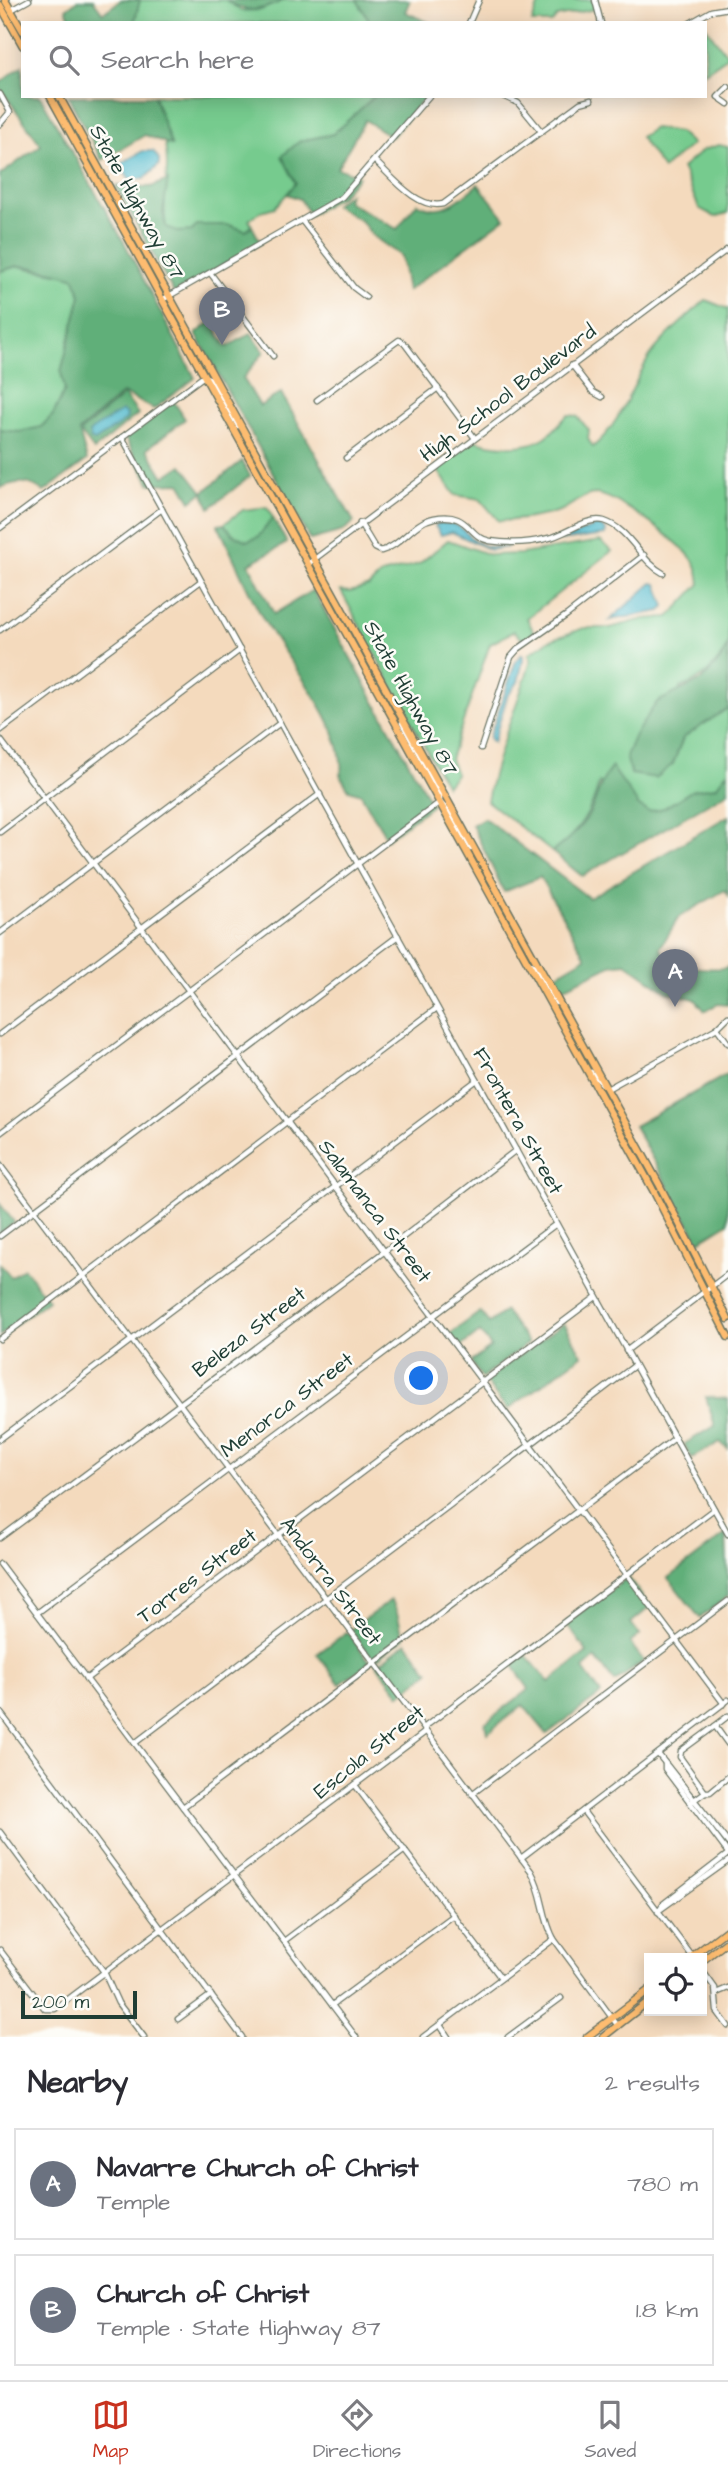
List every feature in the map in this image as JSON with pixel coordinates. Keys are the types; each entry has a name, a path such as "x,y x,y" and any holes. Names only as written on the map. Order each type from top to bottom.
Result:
{"highway":[{"path":"5,0 21,28"},
{"path":"0,5 21,42"},
{"path":"51,98 166,299 204,376 709,1289 728,1337"},
{"name":"State Highway 87","path":"60,98 166,299 250,442 607,1089 709,1289 728,1319"},
{"path":"701,1953 728,1929"},
{"path":"707,1953 728,1941"},
{"path":"587,2037 644,1994"},
{"path":"603,2037 644,2005"}],"street":[{"path":"11,10 29,0"},
{"path":"470,21 479,0"},
{"path":"595,0 600,21"},
{"path":"693,21 710,10 728,8"},
{"path":"728,87 718,97 728,104"},
{"path":"0,94 10,112 0,124"},
{"path":"166,299 342,197 427,98"},
{"path":"507,98 518,103 541,131"},
{"path":"374,161 422,202 438,205 456,196 580,103 591,100"},
{"path":"303,222 354,288 366,297"},
{"name":"High School Boulevard","path":"308,564 474,437 727,251"},
{"path":"211,274 273,356"},
{"path":"317,400 400,341 474,437"},
{"path":"572,365 593,392 602,397"},
{"path":"0,528 204,376 211,379 250,442"},
{"path":"345,458 438,388"},
{"name":"Frontera Street","path":"122,437 728,1534"},
{"path":"0,630 162,509"},
{"path":"360,523 374,548 381,551 423,522 437,517 465,521 487,540 525,542 559,536 590,521 603,521 624,534 654,568 663,573"},
{"path":"481,748 511,657 518,649 576,610 643,555"},
{"path":"0,731 201,580"},
{"path":"0,832 240,650"},
{"path":"398,710 404,727 440,794 440,802 452,816 487,872"},
{"path":"0,933 280,723"},
{"name":"Salamanca Street","path":"0,739 676,1640 726,1702"},
{"path":"0,1034 320,794"},
{"path":"0,1133 440,802"},
{"path":"0,1236 398,936"},
{"path":"528,963 535,966 572,1027"},
{"path":"0,1339 437,1008"},
{"path":"607,1089 717,1028 728,1017"},
{"path":"564,1028 596,1081 607,1089 609,1105 640,1167"},
{"path":"717,1028 728,1043"},
{"path":"0,1439 477,1080"},
{"name":"Beleza Street","path":"0,1538 516,1150"},
{"name":"Andorra Street","path":"0,1166 521,1858 540,1888 548,1926 554,1939 618,2026"},
{"name":"Menorca Street","path":"37,1613 556,1224"},
{"path":"626,1351 728,1275"},
{"name":"Torres Street","path":"86,1679 596,1297"},
{"path":"135,1743 634,1366"},
{"path":"183,1807 675,1438"},
{"name":"Escola Street","path":"0,1950 42,2006 55,2009 235,1877 714,1509"},
{"path":"0,1564 356,2037"},
{"path":"472,1794 728,1601"},
{"path":"521,1858 726,1702"},
{"path":"0,1712 242,2037"},
{"path":"705,1792 679,1754 728,1716"},
{"path":"715,1726 728,1744"},
{"path":"657,1754 665,1764 665,1769 728,1843"},
{"path":"693,1802 728,1777"},
{"path":"355,1785 501,1978"},
{"path":"659,1910 727,1853 693,1802"},
{"path":"583,1811 691,1953"},
{"path":"0,1832 104,1972 118,2003 144,2037"},
{"path":"284,1941 405,1850"},
{"path":"659,1910 728,1861"},
{"path":"332,2006 454,1915"},
{"path":"424,2037 554,1939"},
{"path":"707,1978 716,1993 717,2011 728,2026"},
{"path":"716,1993 728,1988"},
{"path":"178,2020 211,1995"},
{"path":"508,2037 561,1997"},
{"path":"440,2025 448,2037"}],"green space":[{"path":"78,0 93,0 103,13 121,0 140,0 135,21 71,21 66,9"},
{"path":"140,0 226,0 241,11 261,10 284,0 357,0 370,21 135,21"},
{"path":"226,0 284,0 254,10 240,8"},
{"path":"357,0 410,0 405,12 425,21 370,21"},
{"path":"593,0 595,9 557,17 554,21 533,21 539,3"},
{"path":"707,29 728,56 707,71"},
{"path":"21,67 21,98 41,98 125,244 195,378 154,409 123,393 79,431 87,460 44,492 34,485 23,483 0,488 0,430 20,432 41,427 53,415 65,390 61,372 81,296 75,278 70,276 22,266 0,271 0,175 41,145 0,88 0,83"},
{"path":"69,98 155,98 171,145 145,135 102,160"},
{"path":"155,98 373,98 333,134 300,141 288,167 296,184 275,207 261,211 249,220 252,226 246,231 229,225 197,225 192,232 177,232 166,227 165,144 171,144"},
{"path":"373,98 424,98 392,137 365,120 337,168 359,176 341,196 310,215 300,199 287,194 296,183 282,156 300,141 333,134"},
{"path":"654,128 679,132 692,144 663,169 640,137"},
{"path":"719,145 728,147 728,213 715,217 699,208 682,168 703,150"},
{"path":"168,180 163,212 166,227 177,232 192,231 197,225 229,225 246,231 252,226 261,243 174,293 116,186 151,187"},
{"path":"478,184 505,218 407,291 401,256 373,236 361,221 334,205 349,194 347,201 397,229 417,203 435,208 450,205"},
{"path":"19,266 75,278 81,295 61,372 65,390 53,415 41,427 20,432 0,430 0,271"},
{"path":"706,300 728,309 728,645 708,671 696,681 680,688 673,763 683,738 728,708 728,771 716,787 693,790 664,808 649,812 599,783 582,822 569,838 552,852 487,801 501,748 531,660 529,654 548,641 584,628 610,628 644,619 669,617 700,584 698,571 692,559 674,541 631,510 605,496 592,494 554,513 499,521 480,499 455,495 436,468 474,440 509,446 536,442 550,433 568,415 577,416 589,430 588,439 593,447 618,417 653,352"},
{"path":"211,322 227,347 251,333 264,352 243,378 260,406 281,393 354,522 343,531 310,540 196,334"},
{"path":"124,395 138,414 94,450 80,432"},
{"path":"173,400 185,419 147,449 164,477 182,465 203,492 191,501 180,483 150,484 125,438"},
{"path":"242,461 250,476 210,508 203,492"},
{"path":"267,507 273,518 258,537 247,541 234,535 224,524 243,510"},
{"path":"273,518 287,543 249,564 274,614 313,590 432,805 387,839 361,794 349,790 341,777 335,737 326,717 265,622 218,525 224,524 234,535 247,541 258,537"},
{"path":"448,540 490,555 521,554 600,541 612,551 527,618 534,633 523,640 514,631 490,644 450,759 456,774 446,786 341,591 350,592 369,586 382,574 419,564"},
{"path":"728,645 728,708 683,738 673,764 656,778 631,774 626,756 635,735 657,702 702,680 721,659"},
{"path":"612,767 639,806 649,812 664,808 693,790 716,787 728,771 728,792 582,876 552,852 581,826"},
{"path":"728,816 728,895 725,890 679,917 660,948 674,969 728,967 728,1005 718,1004 705,1011 695,999 667,992 626,963 611,965 559,990 552,977 586,957 540,877 504,892 472,825 484,818 589,898"},
{"path":"728,1074 728,1223 699,1241 634,1126"},
{"path":"0,1204 14,1222 0,1233"},
{"path":"0,1264 11,1277 24,1268 48,1300 0,1336"},
{"path":"505,1311 528,1343 482,1378 471,1362 491,1347 480,1332 460,1347 450,1334 480,1312 489,1323"},
{"path":"564,1323 582,1355 507,1410 485,1381"},
{"path":"706,1397 728,1399 728,1449 720,1442 692,1458 684,1444 715,1426"},
{"path":"726,1534 728,1596 700,1618 668,1578"},
{"path":"628,1577 650,1607 631,1623 640,1635 630,1643 644,1661 615,1682 595,1658 583,1669 601,1694 547,1734 523,1705 487,1733 485,1723 529,1689 512,1664 525,1654 549,1682 587,1652 566,1623"},
{"path":"391,1600 404,1638 374,1661 350,1630"},
{"path":"347,1632 370,1662 340,1684 317,1654"},
{"path":"407,1642 429,1672 400,1695 377,1665"}],"water":[{"path":"143,151 153,151 159,159 159,165 144,179 129,179 120,164"},
{"path":"122,411 127,415 126,420 95,441 91,440 89,433 92,430"},
{"path":"438,523 459,527 483,546 508,547 490,550 452,532 441,535 435,526"},
{"path":"597,525 606,530 605,535 560,541"},
{"path":"652,583 657,584 665,606 661,611 610,620"},
{"path":"522,654 524,656 518,682 507,697 493,743 489,738 516,661"}],"place":[{"name":"Church of Christ","path":"222,345"},
{"name":"Navarre Church of Christ","path":"675,1007"}]}
